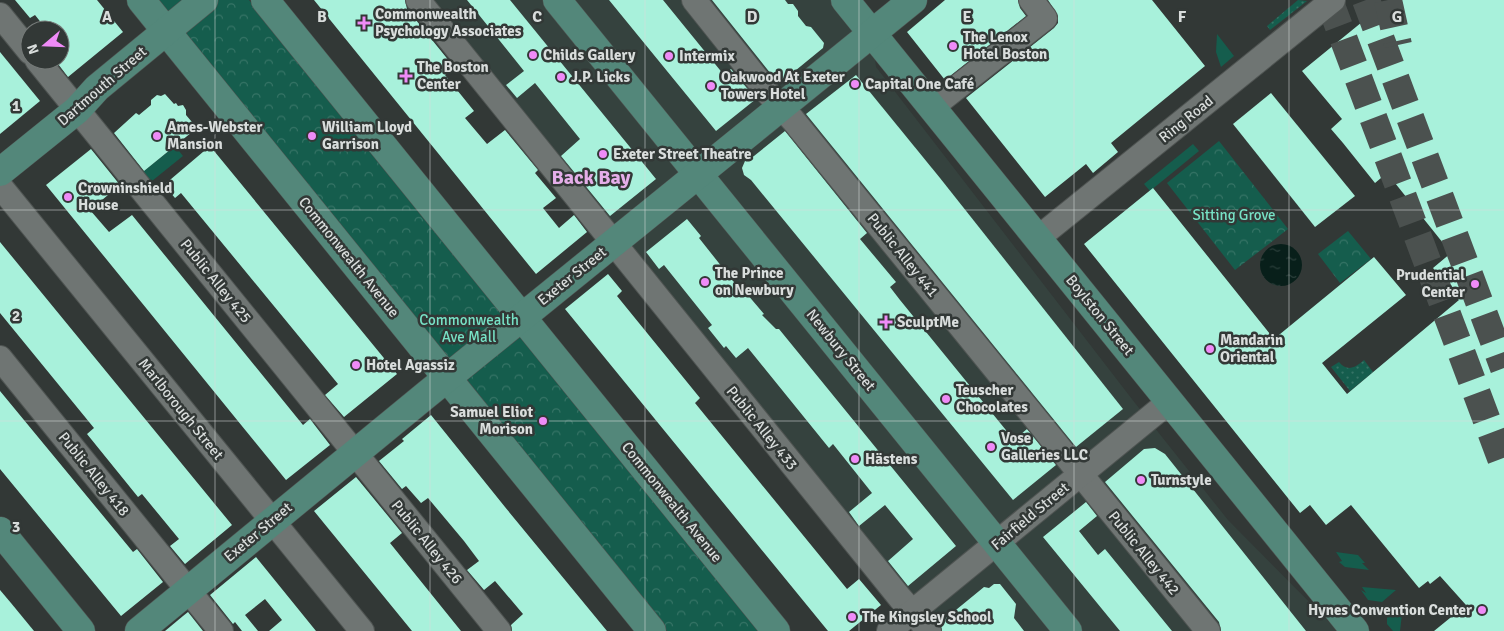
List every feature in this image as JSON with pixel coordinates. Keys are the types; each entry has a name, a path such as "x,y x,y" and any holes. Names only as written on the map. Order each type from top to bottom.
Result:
{"main road":[{"name":"Commonwealth Avenue","path":"141,0 652,631"},
{"name":"Dartmouth Street","path":"0,172 78,110 97,88 204,0"},
{"name":"Commonwealth Avenue","path":"265,0 776,631"},
{"name":"Newbury Street","path":"557,0 1068,631"},
{"name":"Boylston Street","path":"845,0 1354,631"},
{"name":"Exeter Street","path":"139,631 355,452 913,0"},
{"path":"0,531 81,631"}],"street":[{"name":"Public Alley 433","path":"418,0 929,631"},
{"path":"932,107 1045,18 1031,0"},
{"name":"Ring Road","path":"1038,238 1333,0"},
{"name":"Public Alley 441","path":"698,4 1081,474"},
{"path":"0,15 20,40"},
{"name":"Public Alley 425","path":"45,70 355,452"},
{"name":"Marlborough Street","path":"0,186 362,631"},
{"name":"Public Alley 418","path":"0,358 221,631"},
{"name":"Fairfield Street","path":"889,631 1170,401"},
{"name":"Public Alley 426","path":"355,452 499,631"},
{"name":"Public Alley 442","path":"1081,474 1208,631"}],"shaded area":[{"path":"418,0 844,0 872,33 876,67 1135,403 1228,520 1338,631 929,631"}],"green space":[{"name":"Commonwealth Ave Mall","path":"156,0 249,0 760,631 667,631"},
{"path":"1298,0 1307,1 1270,30 1267,26"},
{"path":"1217,34 1234,56 1221,67 1216,52"},
{"name":"Sitting Grove","path":"1219,141 1288,229 1235,270 1167,183"},
{"path":"1193,144 1199,151 1150,191 1144,184"},
{"path":"175,146 183,156 147,185 139,175"},
{"path":"1348,231 1371,259 1340,283 1318,254"},
{"path":"1364,360 1373,372 1350,391 1331,367 1339,362 1345,367 1351,368"},
{"path":"1336,552 1358,555 1365,563 1362,563 1369,570 1345,567 1339,562 1342,561"},
{"path":"1362,587 1396,590 1382,602 1368,600 1361,590 1366,593"},
{"path":"1399,604 1398,609 1403,605 1400,631 1393,631 1387,624 1387,614"}],"water":[{"path":"1285,244 1293,247 1299,253 1302,265 1299,277 1293,283 1277,286 1269,283 1263,277 1260,261 1263,253 1269,247"}],"building":[{"path":"15,0 97,0 123,32 68,77 63,70 70,70 70,20 39,20 35,15 30,18"},
{"path":"314,0 405,0 407,9 454,67 445,75 474,111 465,118 487,144 505,130 538,170 535,173 556,198 543,208 559,228 574,215 587,232 536,274"},
{"path":"467,0 510,0 656,179 610,216 561,156 580,139 535,83 517,98 506,85 524,71"},
{"path":"609,0 663,0 724,75 731,69 756,99 716,131"},
{"path":"712,0 785,0 788,4 793,4 798,11 798,16 806,26 811,27 824,43 823,48 779,84"},
{"name":"The Lenox Hotel Boston","path":"945,0 1018,0 1020,8 1026,16 945,80 907,32"},
{"path":"1048,0 1152,0 1205,66 1111,143 1118,152 1093,173 1086,164 1045,197 966,98 1054,28 1058,23 1058,16"},
{"name":"Prudential Center","path":"1389,0 1504,0 1504,631 1434,631 1466,605 1440,576 1430,584 1428,581 1419,588 1351,505 1326,525 1310,505 1300,513 1084,244 1153,188 1274,339 1374,257 1406,295 1322,363 1347,394 1459,300 1433,268 1451,253 1387,173 1375,183 1331,129 1342,119 1302,71"},
{"path":"0,52 40,101 0,134"},
{"path":"856,75 1123,409 1076,447 806,114"},
{"path":"1271,93 1355,196 1315,227 1233,124"},
{"name":"Ames-Webster Mansion","path":"165,94 174,104 176,103 178,106 183,105 186,115 197,128 144,171 114,133 136,113 139,115 151,105 151,100 157,95"},
{"path":"785,131 867,233 860,239 896,282 890,287 900,300 1014,440 1027,429 1056,465 1013,500 751,180 744,175 742,168 745,161"},
{"path":"210,146 397,374 344,417 325,395 338,384 181,193 175,198 164,185"},
{"path":"91,149 120,185 90,210 109,232 132,215 303,425 310,419 330,445 286,480 46,185"},
{"path":"687,219 701,236 699,238 745,296 747,294 764,314 762,315 776,329 779,329 956,546 908,586 888,561 913,539 885,505 859,526 849,512 872,493 833,444 829,448 748,348 736,358 726,346 724,348 708,328 712,325 664,265 659,269 646,252"},
{"path":"0,242 232,525 185,564 170,546 179,539 142,494 138,497 87,434 94,428 0,313"},
{"path":"608,274 622,291 617,296 700,398 695,403 847,589 859,579 881,605 849,631 828,631 565,309"},
{"path":"0,391 133,552 137,549 163,582 121,616 0,469"},
{"path":"431,415 607,631 512,631 511,625 523,614 495,581 484,590 467,570 479,561 464,541 428,498 421,503 406,486 402,489 379,461 404,441 402,439"},
{"path":"1155,448 1165,454 1306,631 1221,631 1219,622 1105,482 1144,449"},
{"path":"356,477 402,533 390,543 461,631 412,631 314,511"},
{"path":"1086,502 1097,516 1079,531 1098,555 1105,549 1172,631 1120,631 1043,537"},
{"path":"256,557 316,631 269,631 282,620 265,599 245,615 258,631 242,631 235,622 233,624 210,595"},
{"path":"994,584 1000,584 1016,604 1014,618 1024,631 942,631 940,623 984,587 989,588"},
{"path":"0,590 11,603 34,631 0,631"},
{"path":"188,612 203,631 165,631 183,616"}],"tunnel":[{"path":"1329,0 1504,466"},
{"path":"1366,0 1504,368"},
{"path":"1388,0 1398,45"}],"place":[{"name":"Commonwealth Psychology Associates","path":"364,23"},
{"name":"The Lenox Hotel Boston","path":"953,46"},
{"name":"Childs Gallery","path":"533,55"},
{"name":"Intermix","path":"669,56"},
{"name":"The Boston Center","path":"406,76"},
{"name":"J.P. Licks","path":"561,77"},
{"name":"Capital One Café","path":"855,84"},
{"name":"Oakwood At Exeter Towers Hotel","path":"711,86"},
{"name":"Ames-Webster Mansion","path":"157,136"},
{"name":"William Lloyd Garrison","path":"312,136"},
{"name":"Exeter Street Theatre","path":"603,154"},
{"name":"Crowninshield House","path":"68,197"},
{"name":"The Prince on Newbury","path":"705,282"},
{"name":"Prudential Center","path":"1475,284"},
{"name":"SculptMe","path":"886,322"},
{"name":"Mandarin Oriental","path":"1210,349"},
{"name":"Hotel Agassiz","path":"356,365"},
{"name":"Teuscher Chocolates","path":"946,399"},
{"name":"Samuel Eliot Morison","path":"543,421"},
{"name":"Vose Galleries LLC","path":"991,447"},
{"name":"Hästens","path":"855,459"},
{"name":"Turnstyle","path":"1141,480"},
{"name":"Hynes Convention Center","path":"1482,610"},
{"name":"The Kingsley School","path":"852,617"}],"district":[{"name":"Back Bay","path":"591,177"}]}
